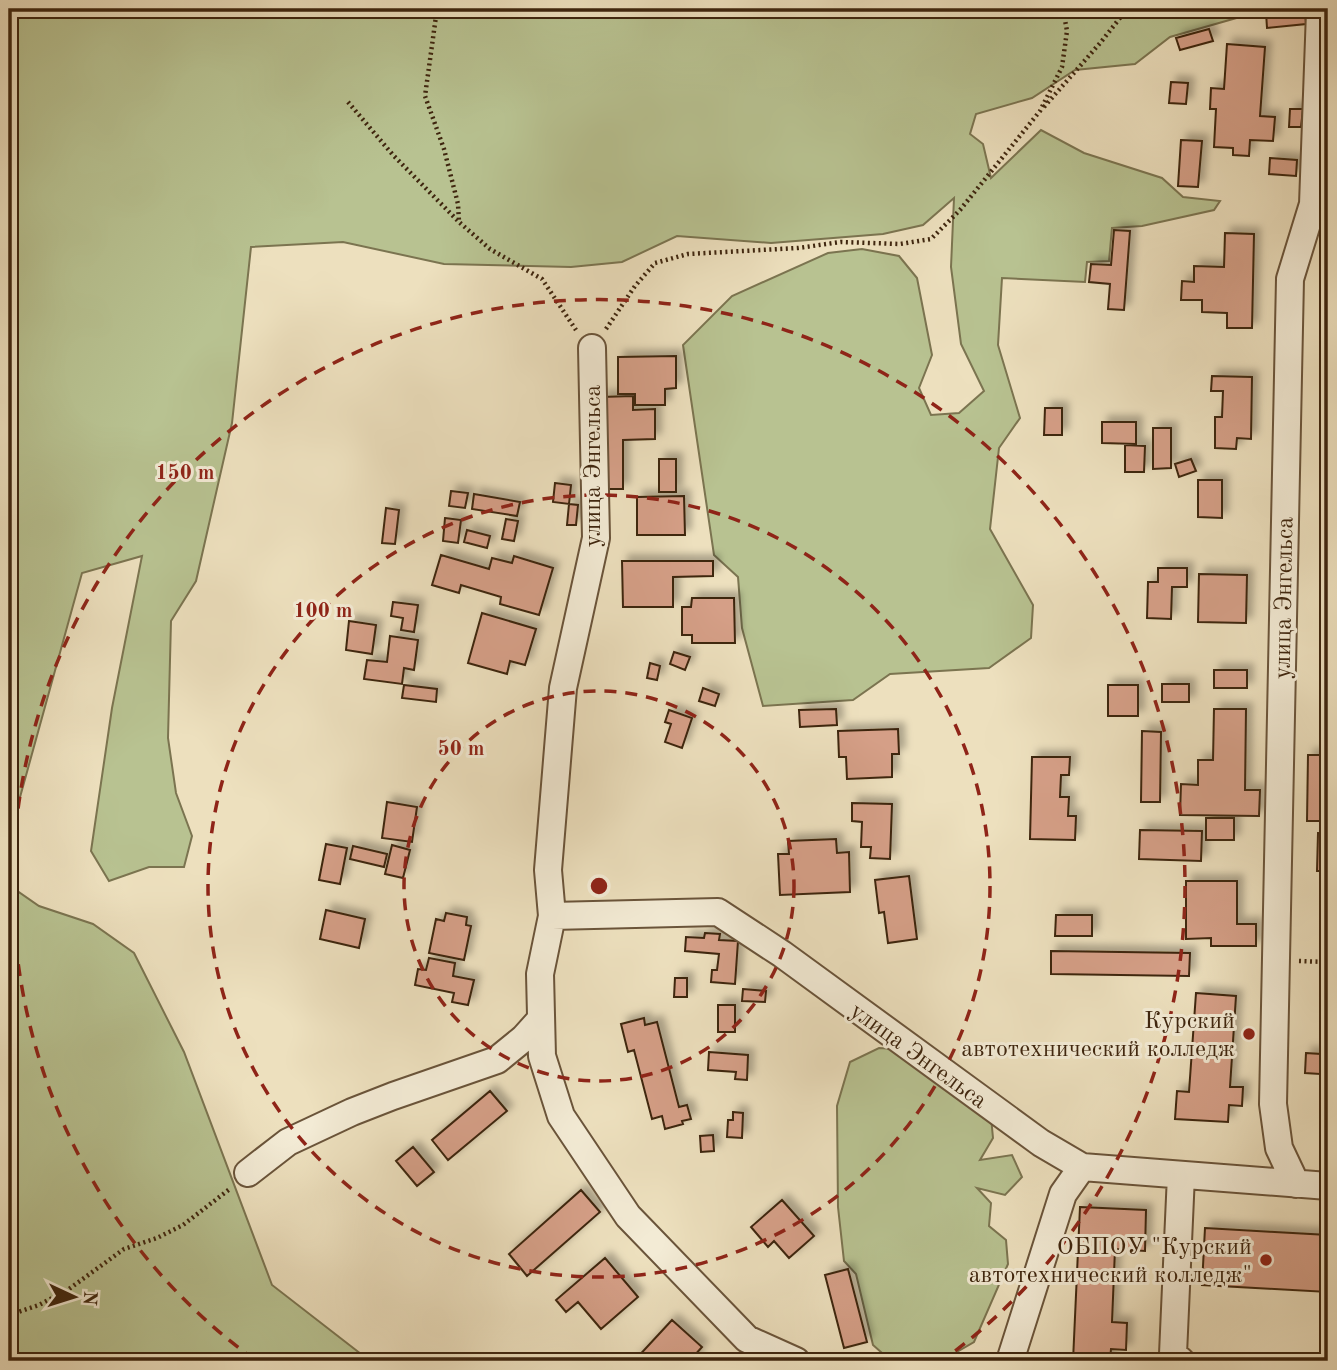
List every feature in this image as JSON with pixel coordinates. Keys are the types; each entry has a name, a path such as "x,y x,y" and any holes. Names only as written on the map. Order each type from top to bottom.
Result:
{"street":[{"name":"улица Энгельса","path":"1296,1184 1279,1149 1273,1104 1283,575 1290,279 1313,204 1320,12"},
{"name":"улица Энгельса","path":"592,348 596,538 563,688 548,870 552,916 540,974 542,1056 561,1116 628,1216 747,1339 796,1361"},
{"name":"улица Энгельса","path":"552,916 718,912 782,954 1041,1143 1082,1167 1328,1186"},
{"path":"248,1173 288,1142 352,1112 497,1060 524,1038 541,1018"},
{"path":"1010,1361 1063,1194 1082,1167"},
{"path":"1181,1175 1173,1354 1181,1361"}],"path":[{"path":"437,9 425,96 444,149 458,204 459,222"},
{"path":"1040,111 1062,67 1067,31 1063,9"},
{"path":"348,102 393,155 459,222 490,249 542,279 574,328 592,348 635,286 655,263 688,254 798,248 841,242 900,244 931,239 960,210 1127,9"},
{"path":"9,1315 39,1305 69,1289 124,1249 157,1238 183,1225 248,1173"}],"green space":[{"path":"9,9 1268,9 1170,37 1135,64 1075,70 1032,98 976,114 970,134 983,144 991,178 1041,130 1084,153 1162,178 1183,197 1220,201 1214,210 1142,226 1112,228 1109,261 1087,262 1085,282 1002,278 998,345 1020,418 999,448 990,529 1033,605 1031,638 989,668 890,674 853,700 763,706 742,628 738,577 714,555 683,345 732,296 828,253 862,249 899,256 917,278 932,355 919,388 931,415 959,413 984,391 961,344 951,267 954,198 923,225 883,234 771,243 677,236 622,262 571,267 444,264 343,242 251,247 232,423 196,581 171,621 168,738 176,793 192,836 184,867 149,867 109,881 91,851 112,708 142,556 82,573 9,837"},
{"path":"9,871 16,890 39,906 93,924 134,953 184,1052 272,1285 370,1361 9,1361"},
{"path":"879,1048 895,1049 991,1117 993,1138 980,1160 1012,1155 1022,1177 1005,1195 977,1188 991,1203 989,1226 1006,1240 1008,1264 974,1342 941,1361 891,1361 873,1345 856,1274 844,1261 838,1207 837,1106 850,1062"}],"building":[{"path":"1305,9 1306,24 1267,28 1266,12"},
{"path":"1209,29 1213,41 1180,50 1176,38"},
{"path":"1227,44 1265,47 1260,116 1275,117 1273,141 1250,140 1249,156 1233,155 1233,148 1214,147 1216,109 1210,109 1211,88 1224,89"},
{"path":"1171,82 1188,83 1186,104 1169,103"},
{"path":"1290,109 1303,109 1301,127 1289,127"},
{"path":"1181,140 1202,141 1198,187 1178,186"},
{"path":"1270,158 1297,160 1296,176 1269,174"},
{"path":"1114,230 1130,231 1124,310 1108,309 1110,284 1089,282 1091,264 1111,265"},
{"path":"1225,233 1254,234 1252,328 1227,328 1227,313 1202,312 1202,300 1181,300 1182,281 1194,282 1194,266 1224,267"},
{"path":"1323,288 1328,288 1328,374 1322,373"},
{"path":"676,356 676,388 665,389 665,405 635,405 635,394 618,394 618,357"},
{"path":"1212,376 1252,377 1251,439 1237,438 1236,449 1215,448 1215,417 1222,417 1223,391 1211,391"},
{"path":"633,396 633,410 655,409 655,439 623,440 623,489 602,489 601,397"},
{"path":"1045,408 1062,408 1062,435 1044,435"},
{"path":"1102,422 1136,422 1136,444 1102,443"},
{"path":"1153,428 1171,428 1171,468 1153,469"},
{"path":"1125,445 1145,446 1144,472 1125,472"},
{"path":"659,459 676,459 676,492 659,492"},
{"path":"1191,459 1196,471 1179,477 1175,464"},
{"path":"1198,480 1222,480 1222,518 1198,517"},
{"path":"1325,480 1328,480 1328,542 1324,542"},
{"path":"555,483 571,485 569,504 553,502"},
{"path":"451,491 468,493 465,508 449,506"},
{"path":"474,494 520,502 517,516 472,509"},
{"path":"684,496 685,535 637,535 637,497"},
{"path":"569,504 578,505 576,525 567,525"},
{"path":"386,508 399,510 395,544 382,543"},
{"path":"445,518 461,520 458,543 443,541"},
{"path":"506,519 518,521 514,541 502,539"},
{"path":"467,530 490,536 487,548 464,542"},
{"path":"441,555 489,569 492,558 512,563 514,556 553,568 539,615 500,604 501,597 461,585 459,593 432,585"},
{"path":"622,561 713,561 713,576 673,577 673,607 623,607"},
{"path":"1158,568 1187,568 1187,587 1172,587 1171,619 1147,618 1148,582 1158,582"},
{"path":"1199,574 1247,575 1246,623 1198,622"},
{"path":"692,598 734,598 735,643 692,643 692,635 682,635 682,607 691,607"},
{"path":"393,602 418,605 414,632 401,630 403,618 391,616"},
{"path":"482,613 536,629 525,665 510,661 507,674 468,663"},
{"path":"349,621 376,625 372,654 346,650"},
{"path":"1327,627 1328,697 1326,697"},
{"path":"390,636 418,640 414,670 404,668 402,684 364,679 367,660 387,662"},
{"path":"674,652 690,657 685,670 670,664"},
{"path":"650,663 660,666 657,680 647,678"},
{"path":"1214,670 1247,670 1247,688 1214,688"},
{"path":"1162,684 1189,684 1189,702 1162,702"},
{"path":"404,685 437,689 436,702 402,698"},
{"path":"1108,685 1138,685 1138,716 1108,716"},
{"path":"703,688 719,694 715,706 699,701"},
{"path":"836,709 837,725 800,727 799,710"},
{"path":"1214,709 1246,709 1245,790 1260,790 1259,816 1180,815 1181,784 1198,785 1198,760 1213,760"},
{"path":"669,710 692,718 682,748 665,742 671,724 665,722"},
{"path":"898,729 899,754 892,754 892,777 847,779 846,757 839,757 838,731"},
{"path":"1142,731 1161,732 1160,802 1141,802"},
{"path":"1308,755 1328,755 1328,821 1307,821"},
{"path":"1032,757 1070,757 1069,775 1061,775 1060,797 1069,797 1068,816 1076,816 1075,840 1030,839"},
{"path":"387,802 417,807 412,842 382,838"},
{"path":"852,803 892,804 890,859 870,858 871,847 861,847 862,822 852,821"},
{"path":"1206,818 1234,818 1234,840 1206,840"},
{"path":"1140,830 1202,831 1201,861 1139,859"},
{"path":"1318,833 1328,834 1328,871 1317,871"},
{"path":"836,839 837,853 849,852 850,892 780,895 778,854 789,854 788,841"},
{"path":"326,844 347,848 340,884 319,880"},
{"path":"392,845 410,850 403,878 385,874"},
{"path":"353,846 387,854 384,867 350,859"},
{"path":"909,876 917,939 888,943 884,912 879,913 875,880"},
{"path":"1186,881 1237,881 1237,924 1256,924 1256,946 1211,946 1211,938 1186,939"},
{"path":"326,910 365,919 359,948 320,939"},
{"path":"446,913 467,917 466,925 471,926 464,960 429,953 436,919 444,921"},
{"path":"1056,915 1092,915 1092,936 1055,936"},
{"path":"705,933 720,934 719,940 738,941 735,984 711,982 712,970 717,970 719,954 685,951 686,937 704,938"},
{"path":"1051,951 1190,953 1189,976 1051,974"},
{"path":"429,958 455,963 453,976 474,980 468,1005 452,1002 454,993 415,985 418,969 426,970"},
{"path":"675,978 687,978 687,997 674,997"},
{"path":"743,989 766,991 765,1002 742,1001"},
{"path":"1196,993 1236,996 1230,1087 1243,1087 1242,1106 1229,1105 1228,1122 1175,1119 1177,1091 1189,1092"},
{"path":"718,1005 735,1005 735,1032 718,1032"},
{"path":"644,1018 645,1025 657,1022 679,1107 687,1105 691,1119 665,1129 662,1116 652,1119 634,1050 628,1052 621,1024"},
{"path":"709,1052 748,1055 747,1080 735,1079 736,1072 708,1070"},
{"path":"1306,1053 1321,1054 1320,1074 1305,1073"},
{"path":"490,1091 507,1111 448,1160 432,1140"},
{"path":"733,1112 743,1113 742,1138 727,1137 728,1120 733,1120"},
{"path":"713,1135 714,1151 701,1152 700,1136"},
{"path":"413,1147 434,1172 417,1186 396,1161"},
{"path":"581,1190 600,1212 527,1276 509,1254"},
{"path":"782,1200 814,1236 789,1258 774,1241 768,1247 751,1227"},
{"path":"1080,1207 1146,1210 1145,1251 1115,1249 1112,1322 1127,1323 1126,1350 1111,1349 1110,1361 1073,1361"},
{"name":"ОБПОУ \"Курский автотехнический колледж\"","path":"1205,1228 1328,1235 1328,1292 1202,1285"},
{"path":"605,1258 638,1297 601,1329 578,1302 566,1312 556,1300"},
{"path":"848,1269 867,1342 844,1348 825,1275"},
{"path":"672,1320 702,1347 694,1356 699,1361 634,1361"}],"place":[{"name":"Курский автотехнический колледж","path":"1249,1034"},
{"name":"ОБПОУ \"Курский автотехнический колледж\"","path":"1266,1260"}]}
